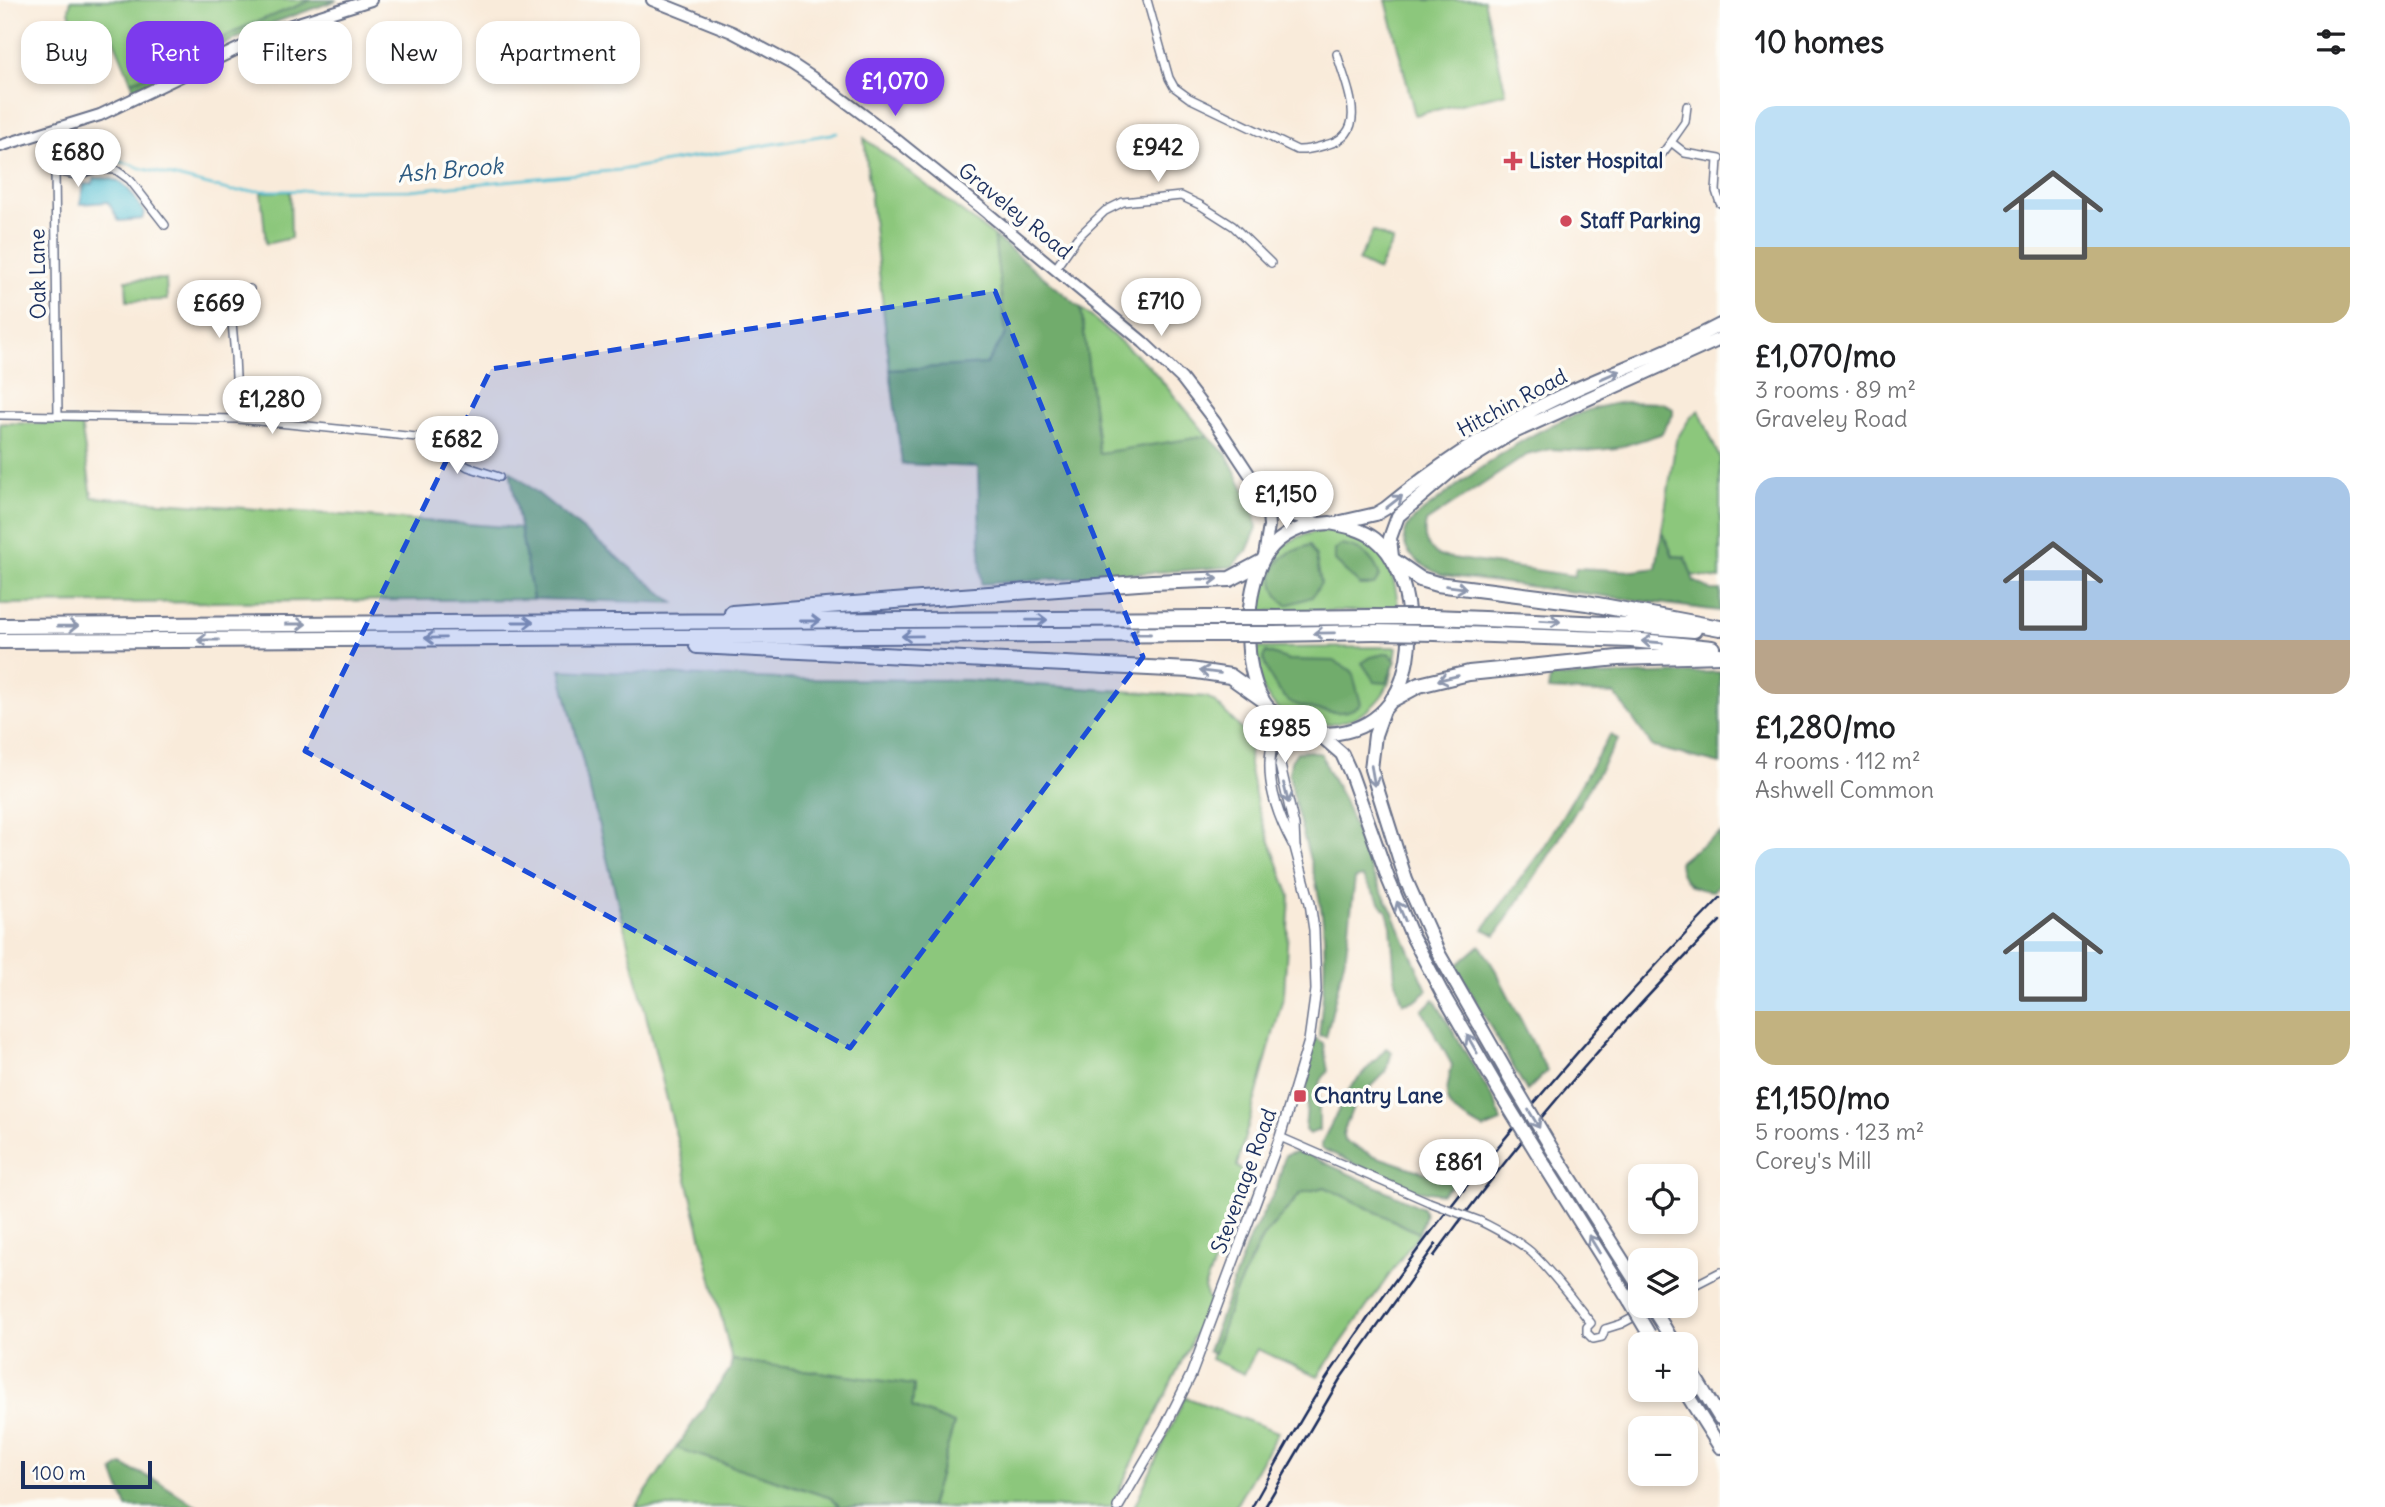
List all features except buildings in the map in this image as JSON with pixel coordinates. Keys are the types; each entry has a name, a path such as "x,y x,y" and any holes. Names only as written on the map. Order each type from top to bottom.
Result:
{"highway":[{"path":"1393,559 1420,579 1437,584 1587,603 1720,630"},
{"path":"668,621 793,607 1230,579 1262,560"},
{"path":"0,626 1433,617 1720,630"},
{"path":"0,641 1374,632 1631,640 1720,649"},
{"path":"626,638 683,645 795,652 1152,667 1230,676 1262,698"},
{"path":"1388,704 1419,685 1469,673 1618,657 1720,655"}],"main road":[{"path":"0,146 123,105 279,29 371,0"},
{"name":"Graveley Road","path":"652,0 686,12 763,48 825,86 904,145 1143,342 1181,379 1215,422 1267,500 1286,514 1326,524"},
{"path":"686,12 690,0"},
{"name":"Hitchin Road","path":"1326,524 1376,514 1448,460 1507,423 1720,325"},
{"name":"Hitchin Road","path":"1393,559 1390,538 1398,516 1452,470 1512,433 1720,339"},
{"path":"1267,500 1269,526 1262,560 1251,591 1248,635 1251,662 1262,698 1270,711 1291,725 1314,733 1339,749 1347,764 1389,881 1428,968 1502,1096 1648,1332"},
{"path":"1262,560 1289,533 1302,527 1326,524 1350,527 1364,533 1375,539 1393,559 1406,594 1409,627 1401,685 1388,704 1375,735 1371,769 1374,784 1406,880 1438,954 1555,1154 1628,1269"},
{"path":"1314,733 1347,732 1370,721 1388,704"},
{"path":"1698,1383 1720,1418"},
{"path":"1692,1402 1720,1447"}],"street":[{"path":"1147,0 1169,78 1174,87 1189,98 1297,150 1309,150 1339,141 1352,127 1352,110 1337,54"},
{"path":"1662,154 1685,122 1687,106"},
{"name":"Oak Lane","path":"44,133 55,172 58,416"},
{"path":"1671,142 1685,153 1719,159 1716,191 1720,203"},
{"path":"55,172 77,175 97,169 116,170 130,180 164,225"},
{"path":"1055,268 1077,237 1105,211 1123,202 1181,196 1233,226 1271,263"},
{"path":"237,419 236,356 230,300 250,289"},
{"path":"0,415 237,419 486,444"},
{"path":"458,442 458,461 499,477"},
{"name":"Stevenage Road","path":"1270,711 1275,727 1271,750 1271,779 1285,828 1295,847"},
{"name":"Stevenage Road","path":"1118,1507 1165,1427 1191,1376 1280,1137 1309,1041 1316,990 1314,930 1281,774 1281,757 1292,742 1314,733"},
{"path":"1280,1137 1429,1202 1480,1221 1510,1237 1530,1251 1591,1323"},
{"path":"1698,1283 1720,1272"},
{"path":"1605,1329 1633,1318"},
{"path":"1600,1322 1605,1329 1602,1337 1593,1339 1587,1333 1587,1327 1591,1323 1600,1322"}],"highlighted area":[{"path":"995,291 1143,657 850,1048 305,751 491,369"}],"green space":[{"path":"71,0 311,0 260,21 238,21 238,31 224,38 224,21 126,21 126,69 112,35 112,21 72,21 69,10"},
{"path":"311,0 337,0 279,21 258,21"},
{"path":"1386,0 1484,0 1506,93 1415,115"},
{"path":"238,30 238,38 224,44 224,38"},
{"path":"132,84 145,84 134,90"},
{"path":"864,138 994,236 1006,334 986,365 890,370"},
{"path":"290,191 291,238 266,244 261,192"},
{"path":"1373,231 1393,241 1378,271 1358,261"},
{"path":"994,236 1081,308 1099,453 1208,436 1227,455 1253,507 1257,528 1247,551 1232,567 981,584 978,467 902,464 890,370 986,364 1006,334"},
{"path":"166,279 167,300 127,301 126,280"},
{"path":"1081,308 1150,367 1208,436 1099,454"},
{"path":"1625,402 1664,403 1673,409 1673,415 1661,434 1617,448 1587,451 1550,449 1527,455 1426,522 1426,542 1439,556 1574,576 1576,568 1634,571 1656,568 1662,530 1673,556 1685,557 1694,581 1711,590 1720,590 1720,611 1442,575 1421,564 1409,553 1404,539 1412,522 1479,469 1550,426 1600,407"},
{"path":"1699,410 1720,459 1720,579 1692,575 1685,557 1673,556 1662,530 1676,440 1690,418"},
{"path":"0,423 81,424 92,497 520,528 533,599 0,604"},
{"path":"510,471 674,603 533,599"},
{"path":"1321,531 1354,536 1378,553 1393,578 1398,611 1254,611 1260,582 1272,558 1292,541"},
{"path":"1310,545 1316,557 1321,583 1312,597 1287,605 1274,585 1276,566 1286,555"},
{"path":"1341,545 1355,548 1370,558 1380,576 1374,585 1360,585 1335,561 1335,550"},
{"path":"1397,647 1390,680 1380,698 1367,711 1334,724 1299,720 1284,713 1271,701 1261,685 1254,648"},
{"path":"1266,652 1289,660 1334,661 1352,671 1361,704 1350,711 1336,712 1292,703 1272,680 1263,658"},
{"path":"1389,653 1396,661 1386,683 1375,682 1362,663 1371,657"},
{"path":"560,670 781,679 966,680 1207,697 1250,738 1249,765 1258,809 1290,896 1284,994 1237,1166 1249,1178 1204,1288 1210,1303 1111,1507 930,1507 954,1424 912,1407 914,1385 732,1360"},
{"path":"1720,672 1720,764 1653,747 1615,694 1548,690 1550,677"},
{"path":"1610,735 1618,739 1555,846 1496,935 1483,929 1544,847"},
{"path":"1297,752 1322,754 1344,800 1374,877 1427,990 1417,1000 1403,1003 1395,979 1391,926 1387,912 1362,877 1355,879 1346,953 1326,1037 1319,1035 1325,964 1323,922 1289,774 1291,761"},
{"path":"1720,833 1720,883 1713,891 1694,887 1682,875 1679,862"},
{"path":"1480,945 1547,1071 1527,1091 1456,966"},
{"path":"1434,999 1496,1104 1501,1122 1484,1129 1449,1106 1447,1091 1452,1065 1422,1010"},
{"path":"1314,1038 1323,1043 1328,1071 1319,1083 1319,1130 1309,1134 1305,1130 1308,1094 1305,1079"},
{"path":"1386,1048 1392,1052 1386,1072 1354,1104 1343,1134 1344,1141 1372,1155 1455,1183 1441,1194 1409,1189 1321,1148 1350,1088"},
{"path":"1296,1152 1306,1154 1423,1208 1425,1215 1419,1233 1325,1187 1301,1193 1261,1239 1233,1297 1214,1354 1208,1351 1247,1244 1277,1187 1285,1155"},
{"path":"1325,1187 1419,1233 1318,1376 1257,1349 1244,1374 1211,1359 1233,1297 1262,1239 1301,1193"},
{"path":"732,1360 914,1385 912,1407 954,1424 930,1507 840,1507 831,1498 676,1448 730,1369"},
{"path":"1185,1397 1278,1432 1235,1507 1134,1507"},
{"path":"676,1448 831,1498 840,1507 636,1507"},
{"path":"122,1465 159,1482 198,1507 127,1507 113,1471"}],"water":[{"path":"95,178 114,180 126,186 145,213 142,219 119,221 108,202 80,204 84,184 92,184"}],"waterway":[{"name":"Ash Brook","path":"66,166 75,168 108,162 128,163 232,191 410,190 620,170 837,133"}],"railway":[{"path":"1252,1507 1321,1386 1467,1185 1565,1067 1720,898"},
{"path":"1434,1256 1535,1125 1644,1000 1720,921"},
{"path":"1265,1507 1340,1379 1436,1244"}],"place":[{"name":"Lister Hospital","path":"1513,161"},
{"name":"Staff Parking","path":"1566,221"},
{"name":"Chantry Lane","path":"1300,1096"}]}
